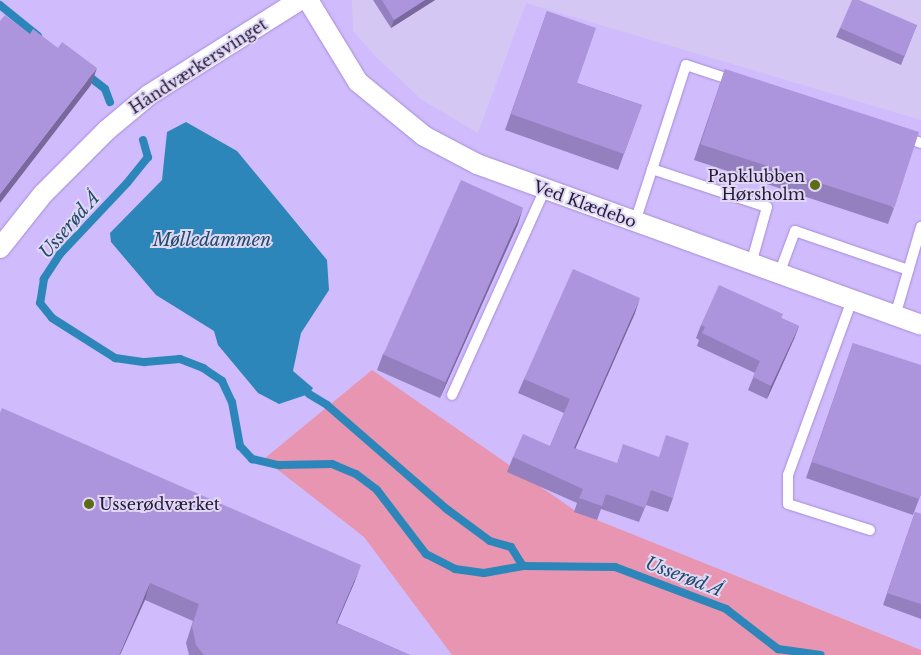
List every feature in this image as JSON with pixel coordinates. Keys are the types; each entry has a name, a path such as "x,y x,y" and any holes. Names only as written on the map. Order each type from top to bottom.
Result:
{"street":[{"name":"Håndværkersvinget","path":"0,248 43,194 128,112 149,95 300,0"},
{"name":"Ved Klædebo","path":"308,0 358,82 386,108 424,136 477,164 921,325"}],"lane":[{"path":"635,222 686,65 742,84"},
{"path":"893,134 921,143"},
{"path":"652,169 767,207 751,264"},
{"path":"452,395 545,189"},
{"path":"895,316 921,226"},
{"path":"779,274 795,231 908,270"},
{"path":"852,300 788,475 788,504 870,530"}],"shaded area":[{"path":"0,0 352,0 353,31 376,57 422,100 478,133 526,3 921,120 921,650 577,512 264,459 364,537 452,655 0,655"},
{"path":"372,370 577,512 921,650 921,655 452,655 364,537 264,459"}],"water":[{"name":"Mølledammen","path":"186,122 237,151 327,260 329,290 301,333 293,371 313,388 309,394 279,404 258,393 218,345 214,331 156,295 111,242 110,233 162,180 167,132"}],"building":[{"path":"382,0 425,0 394,20"},
{"path":"852,0 859,0 917,25 904,56 840,28"},
{"path":"547,11 596,28 577,83 642,105 624,154 511,114"},
{"path":"5,15 30,34 33,29 58,48 62,42 97,68 0,194 0,21"},
{"path":"725,69 919,132 895,207 701,144"},
{"path":"461,180 523,208 445,382 383,354"},
{"path":"573,269 640,298 574,448 617,463 623,444 659,457 666,435 689,443 673,498 651,490 645,508 606,494 602,506 579,498 583,489 513,457 523,434 550,446 570,399 524,379"},
{"path":"719,285 783,314 781,318 799,326 771,386 753,377 760,361 702,333 705,327 701,325"},
{"path":"853,343 921,365 921,494 919,499 812,462"},
{"name":"Usserødværket","path":"2,408 361,565 336,623 410,655 204,655 196,645 192,626 199,604 150,583 119,655 0,655 0,413"},
{"path":"915,512 921,514 921,604 887,593"}],"waterway":[{"name":"Usserød Å","path":"0,5 38,36"},
{"name":"Usserød Å","path":"86,74 105,89 110,102"},
{"name":"Usserød Å","path":"143,140 148,157 127,183 60,254 44,279 40,303 52,318 115,358 145,362 180,359 203,368 222,381 232,402 240,446 252,459 279,465 332,464 356,474 377,490 426,554 455,569 484,573 523,566 615,567 726,609 778,649 821,655"},
{"path":"309,394 327,405 448,510 490,541 511,547 523,566"}],"place":[{"name":"Papklubben Hørsholm","path":"815,185"},
{"name":"Usserødværket","path":"89,504"}]}
